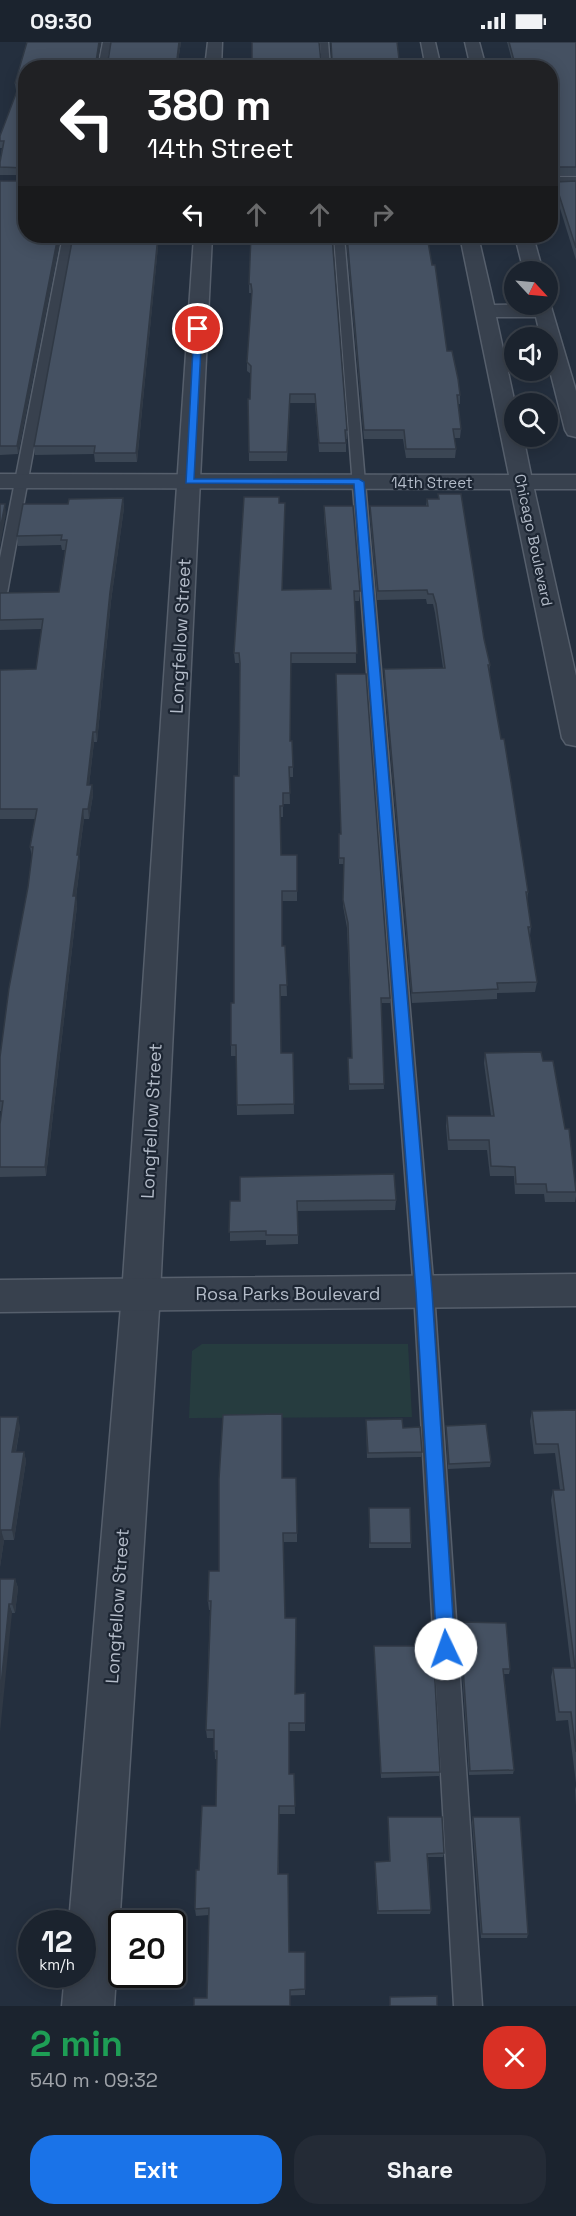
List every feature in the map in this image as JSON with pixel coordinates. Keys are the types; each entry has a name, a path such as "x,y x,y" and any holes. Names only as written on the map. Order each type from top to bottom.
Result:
{"street":[{"path":"214,60 215,42"},
{"path":"428,42 432,60"},
{"path":"472,42 477,60"},
{"path":"558,182 576,182"},
{"name":"Longfellow Street","path":"88,2006 141,1294 203,243"},
{"name":"Chicago Boulevard","path":"470,243 576,738"},
{"path":"526,243 531,261"},
{"path":"485,311 504,310"},
{"path":"545,315 576,430"},
{"name":"14th Street","path":"11,481 576,482"},
{"name":"Rosa Parks Boulevard","path":"0,1296 576,1290"}],"lane":[{"path":"104,60 107,42"},
{"path":"324,42 325,60"},
{"path":"0,593 11,481 66,243"},
{"path":"340,243 424,1292 468,2006"}],"green space":[{"path":"202,1344 408,1344 412,1417 189,1418 192,1351"}],"building":[{"path":"27,42 99,42 96,60 22,60"},
{"path":"111,42 179,42 177,60 108,60"},
{"path":"252,42 319,42 321,60 252,60"},
{"path":"331,42 397,42 399,60 332,60"},
{"path":"509,42 576,42 576,167 558,167 558,60 514,60"},
{"path":"18,88 18,168 0,167 4,141 0,141"},
{"path":"0,181 18,181 18,243 57,243 17,446 0,446"},
{"path":"576,181 576,248 558,191 558,182"},
{"path":"72,243 157,243 136,453 94,453 95,446 34,446"},
{"path":"251,243 333,243 347,430 345,430 346,443 319,443 315,394 290,394 287,452 249,452 248,399 250,399 251,366 247,362 252,291 251,284 249,284"},
{"path":"348,243 428,243 432,265 435,265 447,351 452,351 458,379 460,395 457,395 461,429 453,429 456,449 406,449 404,430 364,430"},
{"path":"438,494 461,494 490,665 488,665 511,782 528,892 526,892 531,927 528,927 537,982 497,983 498,989 412,993 384,669 445,668 433,594 428,594 427,590 378,591 370,506 428,506 427,499 439,499"},
{"path":"244,497 279,497 279,503 285,503 282,590 331,589 324,506 353,506 360,591 354,591 357,653 291,653 290,741 292,741 293,767 289,767 290,793 283,793 283,806 280,806 281,855 297,855 297,891 282,891 282,946 285,946 287,985 280,985 281,1053 293,1053 294,1104 237,1105 236,1045 231,1045 231,1003 234,1003 234,776 239,776 240,663 239,653 234,653"},
{"path":"123,498 110,592 96,732 93,732 87,785 92,785 88,809 83,809 77,855 79,855 73,896 76,896 45,1167 0,1167 0,1124 3,1101 0,1101 0,1057 9,988 28,887 33,847 30,847 37,809 0,809 0,670 36,669 43,619 0,620 0,593 59,592 67,540 61,540 62,535 17,536 23,504 68,504 69,499"},
{"path":"0,504 5,504 0,530"},
{"path":"336,674 366,674 390,998 381,998 384,1084 349,1084 348,1058 352,1058 348,923 343,900 344,858 339,858 339,834 341,834"},
{"path":"541,1052 543,1061 553,1061 565,1129 569,1129 576,1192 547,1192 546,1184 516,1184 515,1167 491,1166 489,1140 449,1140 447,1116 494,1116 485,1053"},
{"path":"394,1174 396,1200 297,1201 298,1235 266,1235 266,1231 229,1232 230,1201 240,1201 240,1177"},
{"path":"576,1410 576,1752 571,1712 559,1712 553,1668 575,1668 553,1490 564,1490 558,1444 536,1444 532,1411"},
{"path":"282,1414 282,1478 296,1478 297,1533 283,1533 285,1618 296,1618 295,1694 305,1693 305,1723 289,1723 289,1774 294,1774 295,1806 279,1806 278,1874 288,1874 289,1952 305,1952 305,1989 290,1990 290,2006 194,2006 194,1998 207,1998 209,1908 195,1909 196,1870 199,1870 202,1806 216,1806 217,1751 214,1751 214,1730 206,1730 211,1601 208,1601 209,1571 219,1571 219,1479 223,1415"},
{"path":"0,1417 18,1417 12,1452 24,1452 12,1530 1,1530 0,1539"},
{"path":"402,1419 403,1428 420,1427 422,1452 368,1453 366,1420"},
{"path":"486,1424 491,1462 449,1464 446,1426"},
{"path":"369,1508 410,1508 411,1543 370,1543"},
{"path":"0,1579 15,1579 12,1604 9,1604 0,1696"},
{"path":"460,1622 506,1623 510,1669 503,1669 514,1770 470,1771"},
{"path":"374,1646 433,1646 440,1772 381,1773"},
{"path":"388,1817 442,1817 444,1853 427,1854 431,1910 378,1911 375,1862 390,1861"},
{"path":"473,1817 520,1817 528,1934 482,1934"},
{"path":"437,1996 437,2006 390,2006 390,1997"}],"route":[{"path":"198,329 189,481 359,482 424,1292 446,1649"}]}
